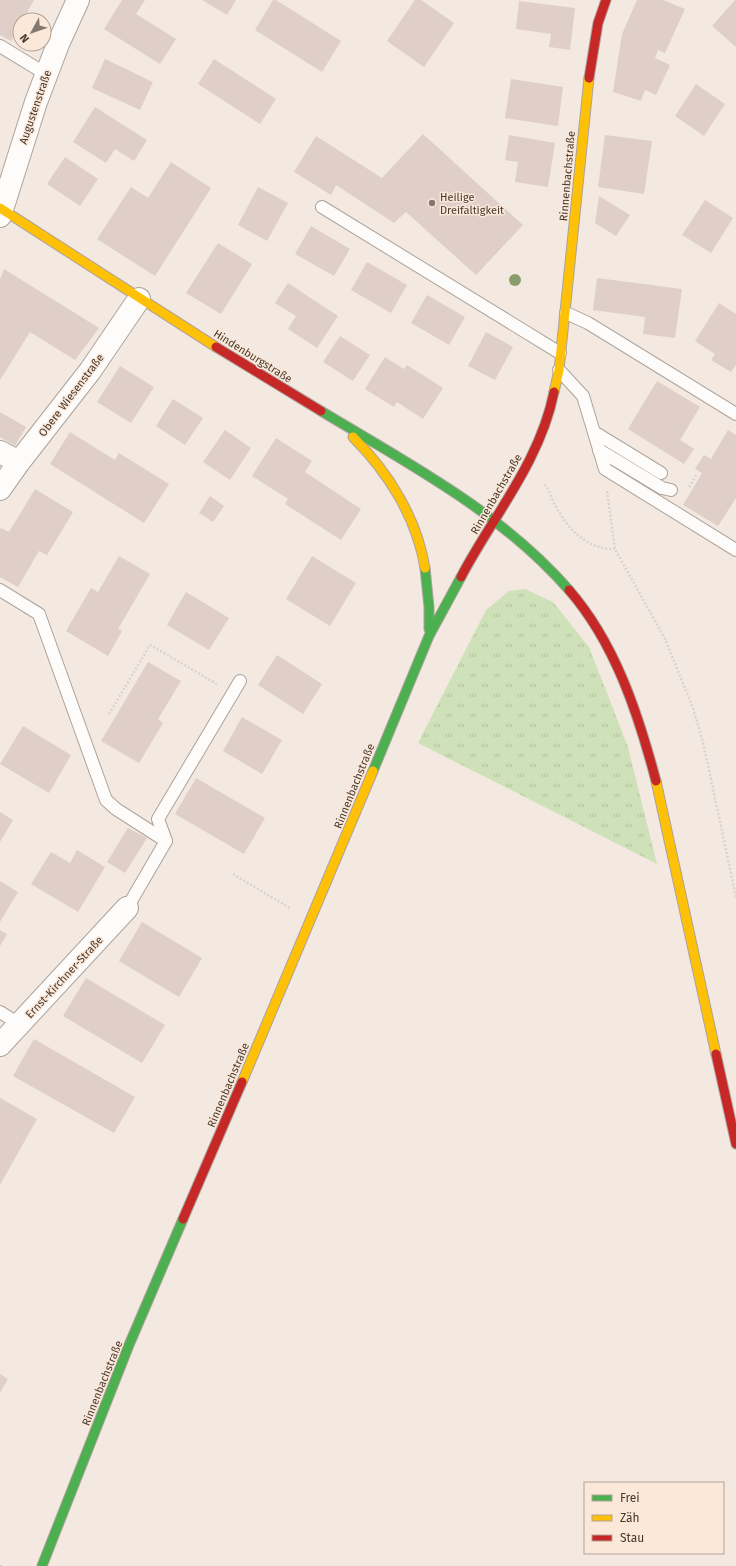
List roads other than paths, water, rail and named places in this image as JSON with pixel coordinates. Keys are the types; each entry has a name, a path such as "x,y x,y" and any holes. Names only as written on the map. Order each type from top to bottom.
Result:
{"main road":[{"name":"Rinnenbachstraße","path":"42,1566 127,1351 280,996 429,636 466,567 523,475 550,413 559,370 566,313 591,60 598,23 606,0"},
{"name":"Hindenburgstraße","path":"1,211 139,299 340,422 445,484 495,521 542,561 583,607 598,630 625,688 647,750 672,848 736,1144"},
{"path":"340,422 381,468 402,502 417,535 427,574 430,595 429,636"}],"street":[{"name":"Augustenstraße","path":"1,211 46,74 78,0"},
{"name":"Obere Wiesenstraße","path":"0,489 19,462 90,371 139,299"},
{"path":"0,452 19,462"},
{"name":"Ernst-Kirchner-Straße","path":"0,1045 127,908"}],"lane":[{"path":"0,46 46,74"},
{"path":"322,207 560,353"},
{"path":"566,313 588,323 736,414"},
{"path":"559,370 583,396 605,469 736,550"},
{"path":"594,432 661,473"},
{"path":"599,450 662,488 671,490"},
{"path":"0,590 39,614 106,800 116,809 166,841"},
{"path":"166,841 158,819 240,681"},
{"path":"127,908 166,841"},
{"path":"0,1012 19,1024"}],"place":[{"name":"Heilige Dreifaltigkeit","path":"432,203"}]}
